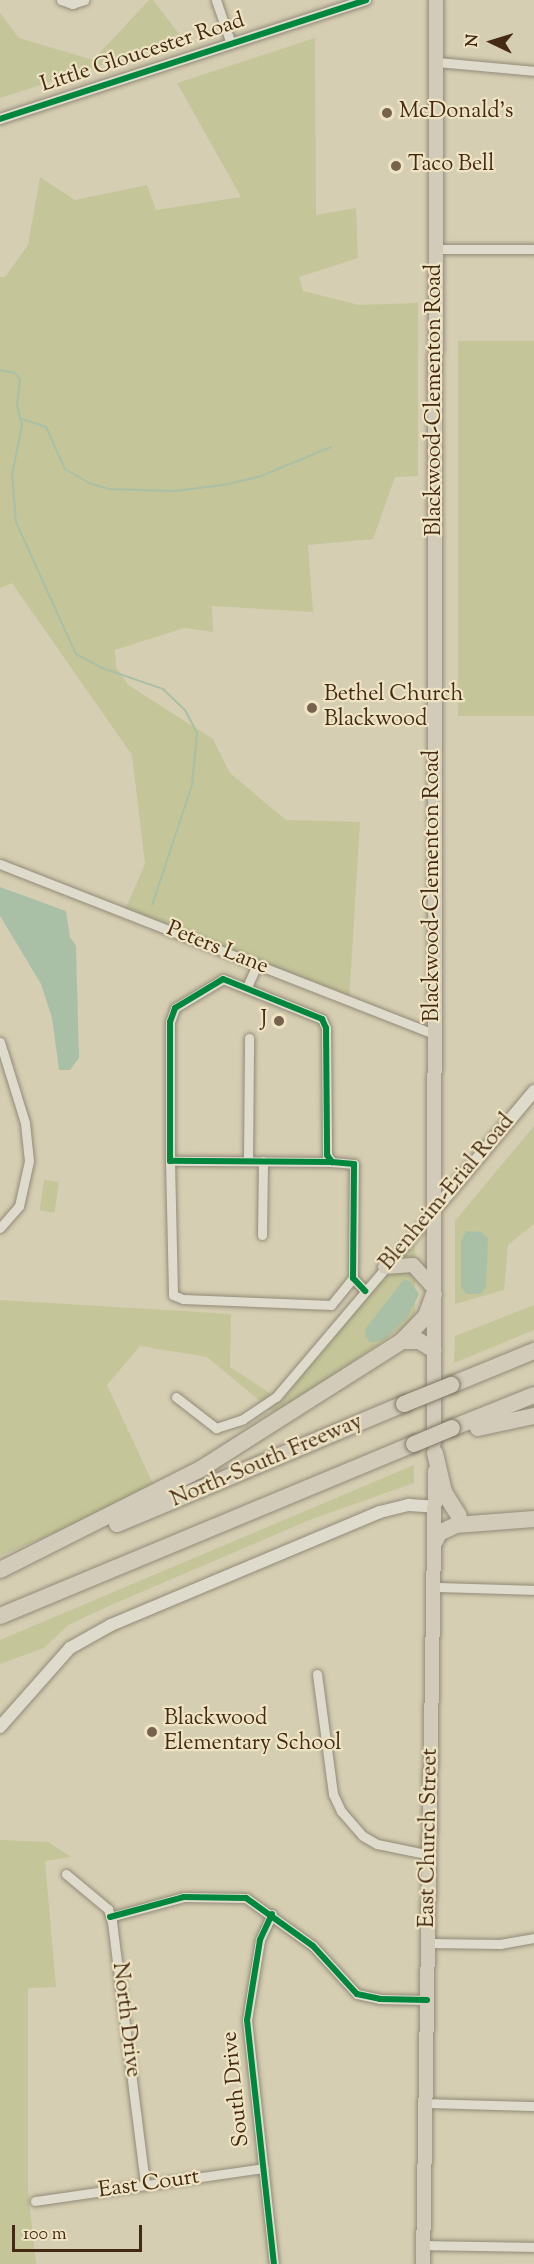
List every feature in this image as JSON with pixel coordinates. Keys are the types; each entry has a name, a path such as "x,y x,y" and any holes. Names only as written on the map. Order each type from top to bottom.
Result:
{"highway":[{"path":"0,1572 199,1470 402,1341 426,1316 434,1291"},
{"path":"402,1341 419,1341 434,1350"},
{"name":"North-South Freeway","path":"0,1572 534,1351"},
{"name":"North-South Freeway","path":"0,1616 393,1452 415,1447 452,1432 534,1395"},
{"path":"452,1432 534,1416"},
{"path":"435,1453 444,1492 459,1516"},
{"path":"435,1507 478,1522"},
{"path":"435,1541 447,1527 478,1522 534,1519"}],"main road":[{"name":"Blackwood-Clementon Road","path":"434,1412 436,0"},
{"name":"Blenheim-Erial Road","path":"433,1212 534,1091"},
{"path":"385,1267 413,1265 434,1291"},
{"name":"East Church Street","path":"423,2264 435,1541 434,1412"},
{"path":"0,1727 70,1648 111,1624 380,1512 409,1505 435,1507"}],"street":[{"path":"61,0 72,4 84,0"},
{"path":"216,0 231,44"},
{"name":"Little Gloucester Road","path":"0,119 366,0"},
{"path":"436,62 534,71"},
{"path":"437,249 534,249"},
{"name":"Peters Lane","path":"0,864 433,1034"},
{"path":"247,987 257,965"},
{"path":"332,1162 327,1155 326,1028 322,1019 223,979 172,1012 170,1161 173,1295 183,1299 331,1305 345,1316"},
{"path":"248,1161 249,1038"},
{"path":"0,1042 25,1122 28,1161 19,1206 0,1228"},
{"path":"170,1161 354,1164 353,1278 331,1305"},
{"path":"262,1235 263,1161"},
{"name":"Blenheim-Erial Road","path":"176,1397 216,1428 243,1419 276,1397 433,1212"},
{"path":"353,1278 365,1292"},
{"path":"434,1587 534,1590"},
{"path":"317,1674 333,1794 340,1811 363,1836 377,1844 430,1855"},
{"path":"66,1874 108,1909 110,1917 162,1901 221,1895 246,1898 272,1914 313,1946 357,1994 380,1999 427,2000"},
{"name":"South Drive","path":"272,1914 260,1940 247,2020 274,2264"},
{"name":"North Drive","path":"110,1917 145,2186"},
{"path":"428,1943 500,1944 534,1938"},
{"path":"424,2103 534,2106"},
{"name":"East Court","path":"35,2201 264,2168"},
{"path":"423,2245 534,2247"}],"shaded area":[{"path":"149,0 153,0 183,39 0,98 0,13 19,38 93,60"},
{"path":"315,38 316,215 356,208 358,258 299,277 303,291 359,305 418,303 418,476 395,477 373,539 308,545 313,612 212,606 213,632 184,628 115,650 116,667 128,685 213,739 230,773 286,820 360,822 349,1002 123,914 145,864 132,755 12,583 0,588 0,277 5,277 28,245 40,177 75,200 147,185 156,210 241,197 177,83"},
{"path":"458,341 534,341 534,716 458,716"},
{"path":"0,887 66,911 70,937 76,946 79,1058 70,1070 59,1070 52,1018 41,984 0,916"},
{"path":"534,1126 534,1224 508,1245 504,1290 455,1304 455,1221"},
{"path":"44,1180 59,1182 55,1213 40,1211"},
{"path":"466,1231 481,1232 488,1238 486,1287 481,1294 467,1294 461,1288 461,1241"},
{"path":"415,1232 415,1328 397,1331 277,1415 207,1357 140,1346 107,1385 155,1488 159,1488 0,1556 0,1300 231,1314 230,1367 282,1401"},
{"path":"404,1279 411,1282 419,1294 408,1316 385,1339 370,1343 365,1336 366,1328"},
{"path":"534,1305 534,1330 454,1363 455,1336"},
{"path":"414,1465 414,1483 312,1519 111,1605 68,1625 44,1648 0,1664 0,1640"},
{"path":"0,1840 48,1842 71,1857 45,1861 56,1987 28,1988 28,2191 36,2264 0,2264"}],"waterway":[{"path":"0,370 15,373 20,380 17,405 22,425 12,475 16,522 76,654 102,668 163,689 185,710 197,733 192,785 152,905"},
{"path":"22,419 46,427 65,469 89,483 109,489 175,491 223,485 261,476 331,447"}],"cycle path":[{"path":"0,119 366,0"},
{"path":"332,1162 170,1161 170,1022 175,1008 223,979 322,1019 326,1028 327,1155 332,1162 354,1164 353,1278 365,1291"},
{"path":"110,1917 184,1897 246,1898 313,1946 357,1994 380,1999 427,2000"},
{"path":"272,1914 260,1940 247,2020 274,2264"}],"place":[{"name":"McDonald's","path":"387,113"},
{"name":"Taco Bell","path":"396,166"},
{"name":"Bethel Church Blackwood","path":"312,708"},
{"name":"J","path":"279,1021"},
{"name":"Blackwood Elementary School","path":"152,1732"}]}
